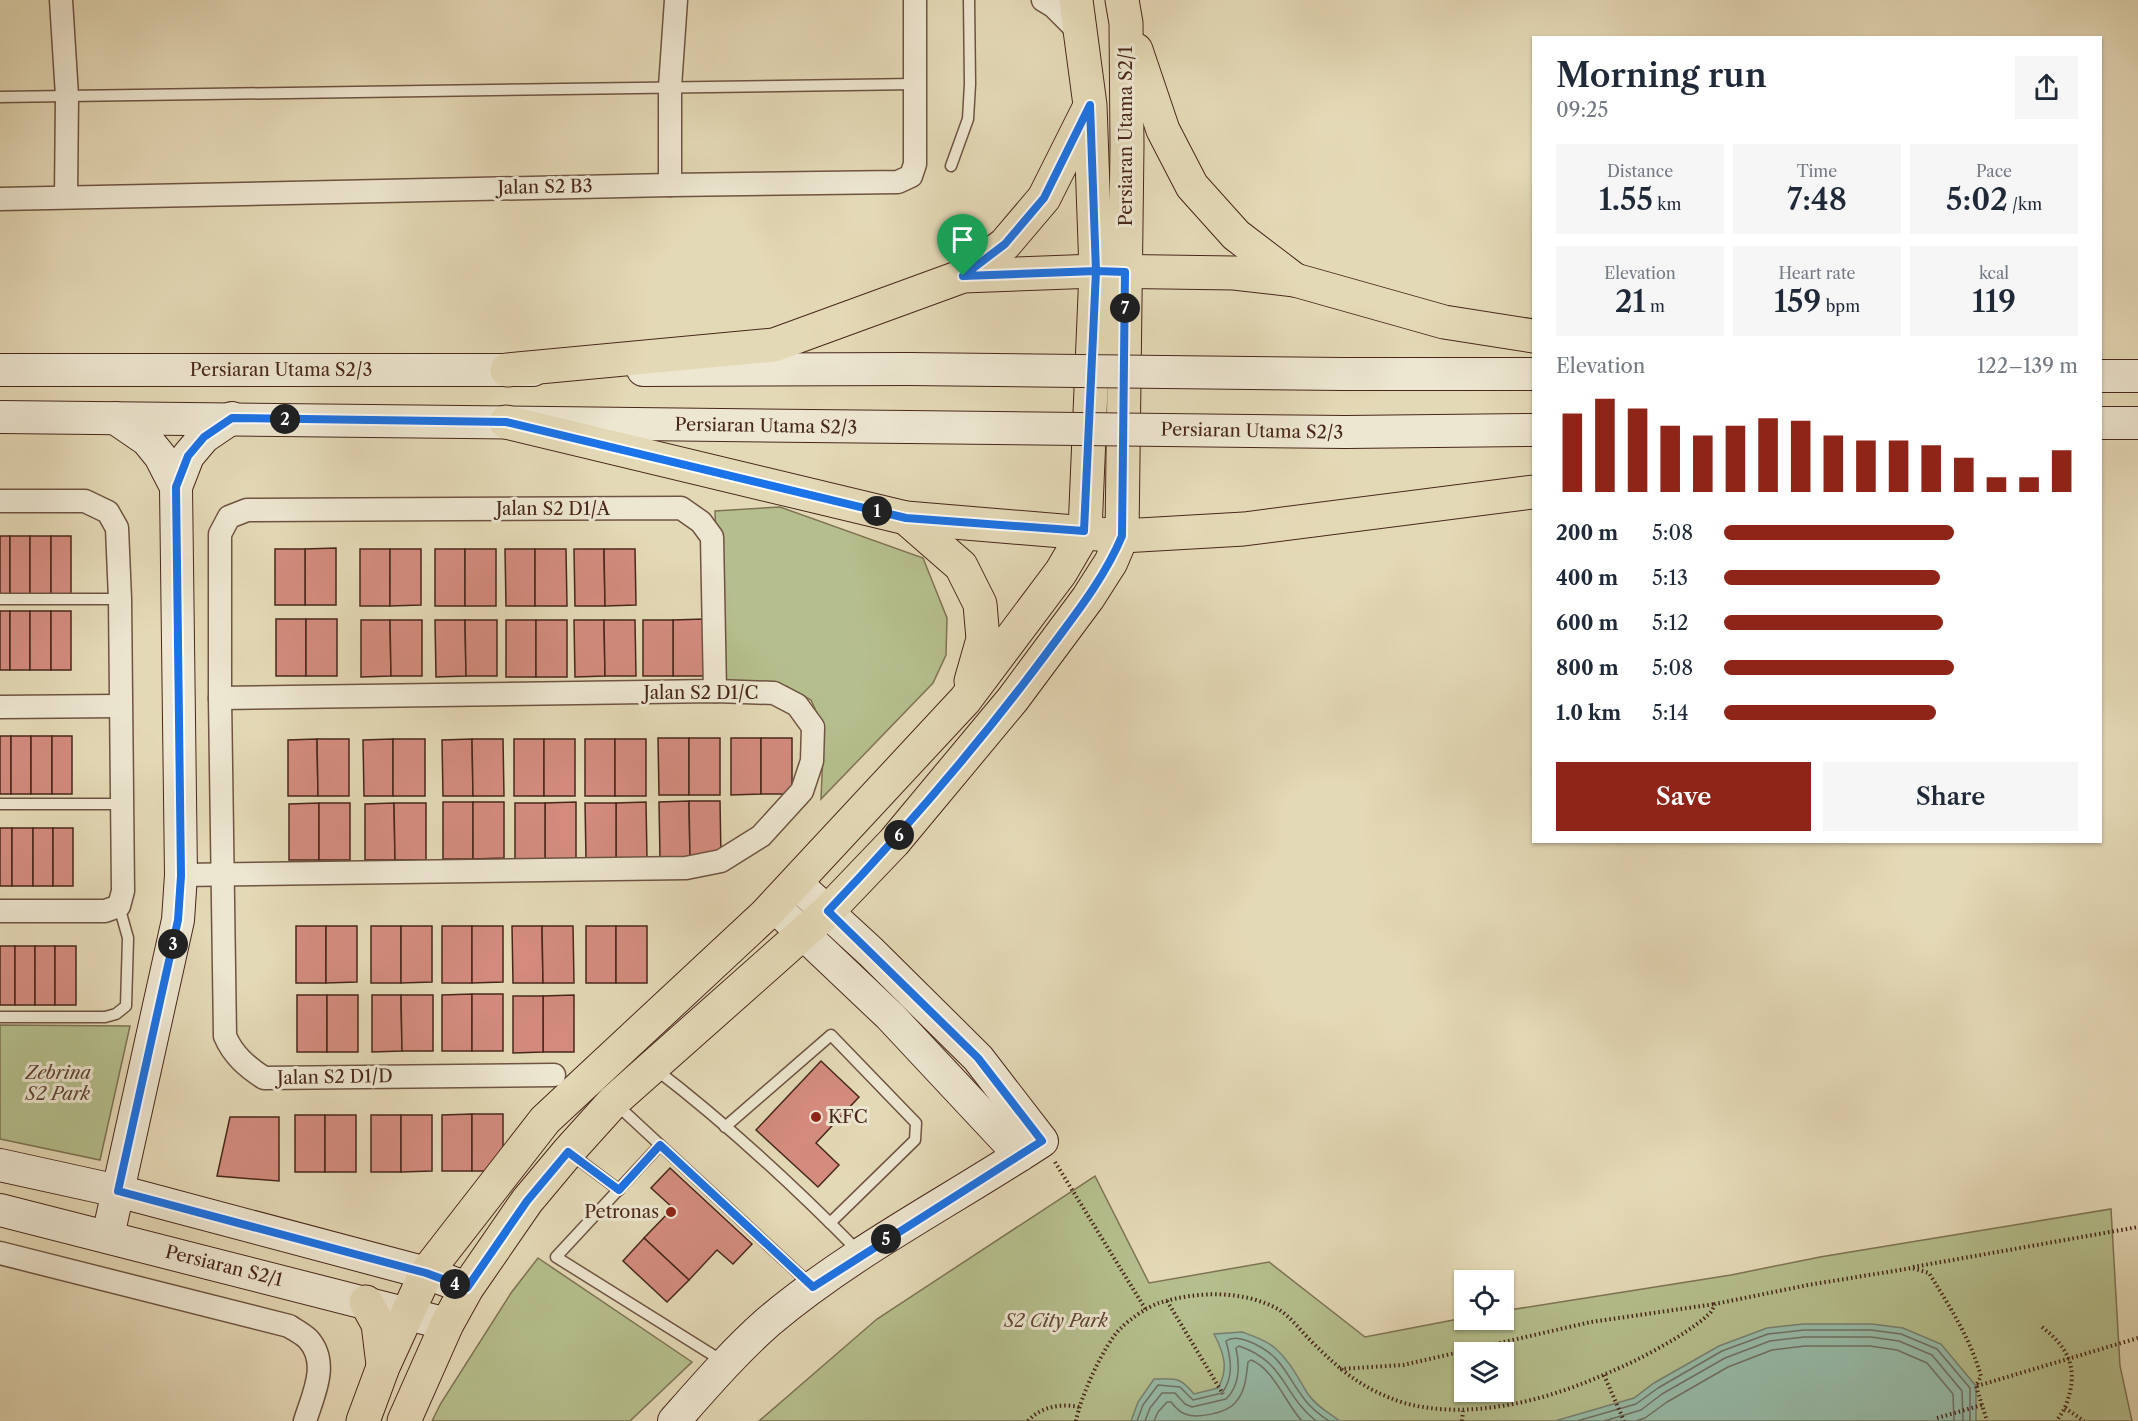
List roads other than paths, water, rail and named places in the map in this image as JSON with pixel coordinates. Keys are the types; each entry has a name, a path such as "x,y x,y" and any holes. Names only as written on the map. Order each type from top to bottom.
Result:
{"main road":[{"name":"Persiaran Utama S2/1","path":"1076,0 1110,271"},
{"name":"Persiaran Utama S2/1","path":"1110,271 1127,146 1124,12"},
{"path":"1124,12 1163,130 1192,186 1236,235 1295,280"},
{"path":"507,370 774,345 963,276 1005,244 1044,198 1090,105"},
{"path":"963,276 1110,271 1234,273 1295,280 1444,322 1532,336"},
{"path":"363,1421 383,1367 426,1273 544,1120 785,895 965,700 1061,572 1084,531 1110,271"},
{"path":"404,1421 447,1324 467,1288 527,1201 614,1101 828,911 894,842 1012,699 1088,598 1111,562 1122,536 1110,271"},
{"name":"Persiaran Utama S2/3","path":"0,370 909,369 1532,374"},
{"path":"2102,376 2138,376"},
{"name":"Persiaran Utama S2/3","path":"0,417 1346,432 1532,430"},
{"path":"115,418 147,440 160,456 176,487"},
{"path":"108,1236 178,920 181,876 176,487 188,456 204,437 232,418"},
{"path":"506,422 906,518 1084,531 1122,536 1244,529 1532,492"},
{"path":"2102,423 2138,423"},
{"path":"906,518 961,566 980,604 983,639 965,700"},
{"path":"785,895 828,911 978,1058 1031,1148"},
{"path":"785,895 803,933 1031,1148"},
{"path":"674,1421 725,1362 813,1287 1031,1148"},
{"path":"0,1165 118,1191 426,1273 467,1288"},
{"name":"Persiaran S2/1","path":"0,1210 447,1324"},
{"path":"366,1302 378,1324 383,1367"}],"street":[{"path":"62,0 66,96 66,197"},
{"path":"670,185 670,87 676,0"},
{"name":"Jalan S2 B3","path":"0,199 898,182 911,176 915,164 915,0"},
{"path":"1043,0 1053,6 1082,35"},
{"path":"0,501 85,501 108,512 117,528 120,599 123,891 119,906 105,911 0,911"},
{"name":"Jalan S2 D1/A","path":"229,517 247,510 681,508 701,522 712,537 715,691"},
{"name":"Jalan S2 D1/D","path":"229,517 220,534 220,698 225,1036 232,1051 264,1078 554,1075"},
{"name":"Jalan S2 D1/C","path":"181,876 686,868 721,861 761,836 802,790 812,760 813,727 797,705 774,693 715,691 220,698"},
{"path":"0,707 120,706"},
{"path":"0,1253 289,1326 308,1338 318,1355 319,1374 305,1421"}],"lane":[{"path":"951,166 968,119 969,0"},
{"path":"0,97 915,84"},
{"path":"0,599 120,599"},
{"path":"0,804 122,804"},
{"path":"0,1017 105,1017 116,1014 126,1006 129,938 119,906"},
{"path":"725,1127 831,1035 916,1123 915,1140 830,1223"},
{"path":"652,1067 725,1127 830,1223 861,1255"},
{"path":"614,1101 813,1287"},
{"path":"660,1145 556,1257 725,1362"},
{"path":"568,1152 619,1190"}],"water":[{"path":"1803,1324 1872,1324 1903,1328 1941,1344 1976,1386 1976,1421 1555,1421 1634,1398 1654,1383 1719,1346 1767,1328"},
{"path":"1242,1332 1264,1340 1275,1348 1289,1364 1311,1398 1340,1421 1131,1421 1138,1402 1154,1379 1181,1381 1194,1394 1218,1388 1223,1374 1224,1361 1214,1334"}],"place":[{"name":"KFC","path":"816,1117"},
{"name":"Petronas","path":"671,1212"}],"park label":[{"name":"Zebrina S2 Park","path":"58,1083"},
{"name":"S2 City Park","path":"1056,1321"}]}
